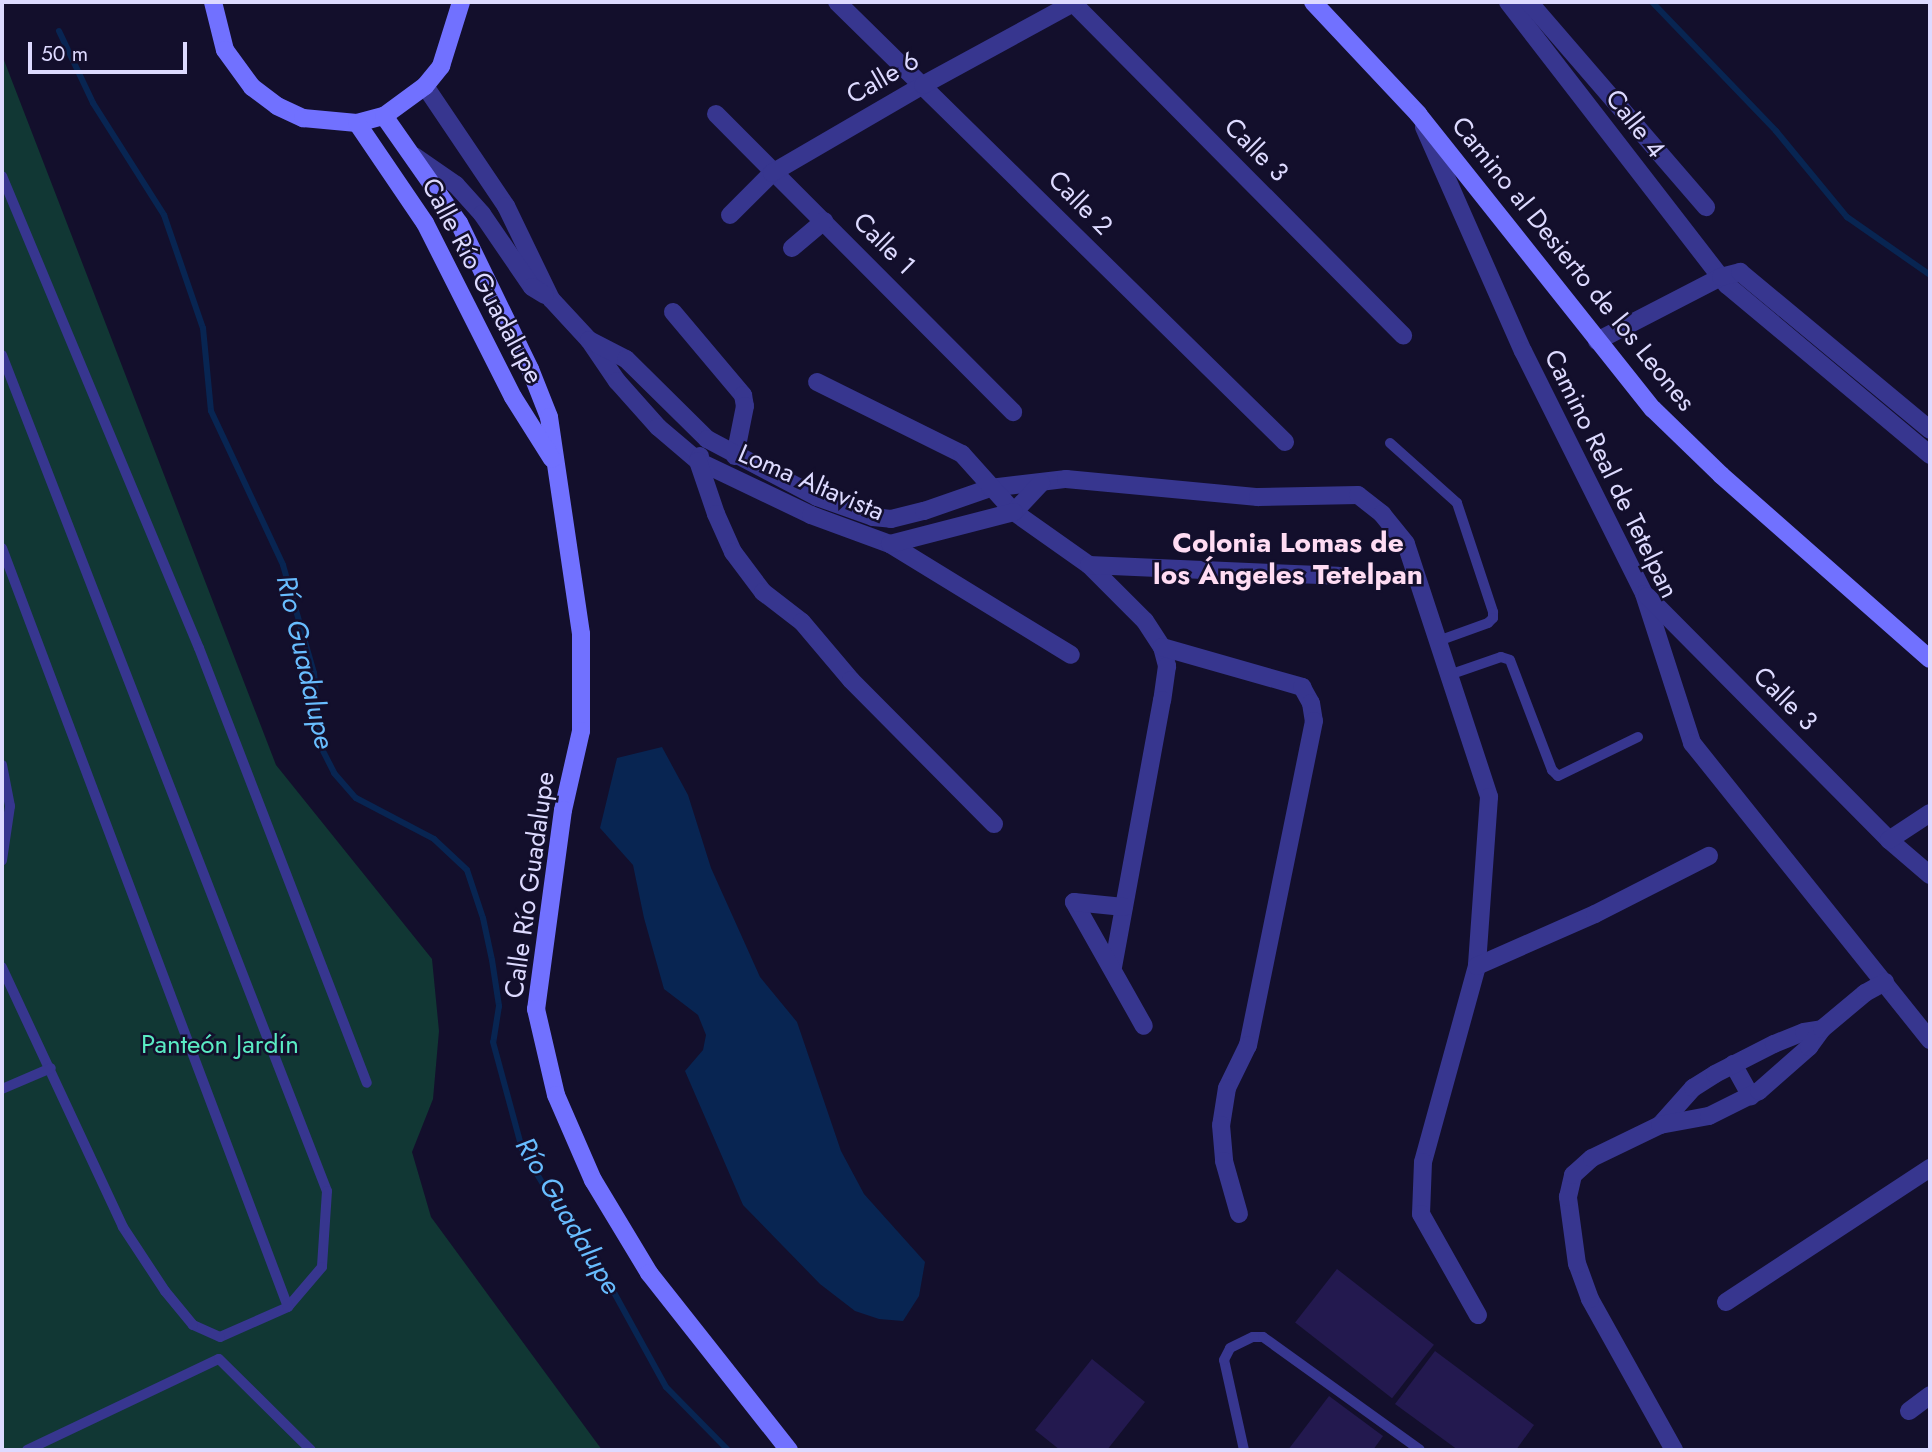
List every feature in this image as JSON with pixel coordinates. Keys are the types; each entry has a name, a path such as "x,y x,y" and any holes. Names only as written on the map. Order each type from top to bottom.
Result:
{"street":[{"path":"213,2 225,50 252,87 277,107 303,118 358,123 384,116 425,86 441,66 461,2"},
{"name":"Calle 2","path":"837,2 1285,442"},
{"name":"Calle 6","path":"730,215 772,173 1073,2"},
{"name":"Calle 3","path":"1073,2 1403,335"},
{"name":"Camino al Desierto de los Leones","path":"1313,2 1418,114 1653,410 1721,475 1930,659"},
{"name":"Calle 4","path":"1508,2 1721,276 1930,455"},
{"path":"1529,2 1706,207"},
{"name":"Loma Altavista","path":"425,86 506,205 551,299"},
{"name":"Calle 1","path":"716,114 1013,412"},
{"name":"Camino Real de Tetelpan","path":"1418,114 1523,351 1644,594 1692,743 1930,1040"},
{"name":"Calle Río Guadalupe","path":"384,116 459,223 530,369 549,417 581,634 581,731 563,810 536,1009 556,1095 593,1180 649,1273 789,1450"},
{"name":"Calle Río Guadalupe","path":"358,123 425,223 513,397 557,467"},
{"name":"Loma Altavista","path":"414,156 456,185 482,214 531,287 551,299 589,340 617,381 658,428 698,461 811,515 890,544 1014,512"},
{"path":"792,248 824,221"},
{"path":"1597,341 1721,276 1740,272 1930,430"},
{"path":"673,312 743,395 745,407 734,456"},
{"path":"589,340 625,359 707,439 734,456 817,497 873,517 891,519 924,511 990,488 1066,479 1258,496 1358,495 1382,514 1406,544 1489,797 1476,966 1423,1162 1421,1214 1478,1315"},
{"path":"817,382 962,454 1014,512 1088,565 1146,621 1162,647 1167,666 1163,700 1113,967"},
{"path":"707,439 698,461 716,514 733,552 763,592 802,622 850,680 994,824"},
{"path":"1014,512 1041,483"},
{"path":"890,544 1071,655"},
{"path":"1088,565 1338,576"},
{"name":"Calle 3","path":"1644,594 1889,840 1930,875"},
{"path":"1162,647 1302,687 1311,703 1314,721 1248,1045 1227,1088 1221,1125 1224,1161 1239,1214"},
{"path":"1889,840 1930,813"},
{"path":"1476,966 1595,914 1709,856"},
{"path":"1124,907 1074,902 1144,1026"},
{"path":"1674,1450 1590,1298 1577,1264 1568,1197 1573,1175 1592,1158 1660,1125 1709,1116 1751,1096 1810,1048 1822,1029 1865,993 1885,982"},
{"path":"1660,1125 1693,1088 1733,1064 1804,1032 1822,1029"},
{"path":"1733,1064 1751,1096"},
{"path":"1726,1302 1930,1168"},
{"path":"1909,1411 1930,1395"}],"lane":[{"path":"2,176 199,648 367,1083"},
{"path":"2,355 327,1191 322,1268 288,1307 220,1336 193,1325 165,1291 123,1227 2,967"},
{"path":"1390,443 1457,503 1493,612 1493,618 1488,622 1438,641"},
{"path":"2,548 288,1307"},
{"path":"1449,676 1501,657 1510,660 1552,770 1558,776 1638,737"},
{"path":"2,765 10,806 2,860"},
{"path":"2,1089 51,1068"},
{"path":"220,1336 219,1359 311,1450"},
{"path":"1244,1450 1224,1360 1230,1348 1254,1337 1263,1337 1420,1450"},
{"path":"27,1450 219,1359"}],"green space":[{"name":"Panteón Jardín","path":"2,55 276,765 432,959 439,1031 433,1099 412,1152 431,1217 602,1450 2,1450"}],"water":[{"path":"662,747 688,795 711,868 760,977 797,1022 841,1151 864,1194 925,1262 919,1296 903,1321 879,1319 855,1311 820,1284 743,1205 685,1071 703,1050 706,1035 698,1015 664,989 644,918 633,865 600,828 617,758"}],"building":[{"path":"1337,1269 1434,1345 1392,1398 1295,1323"},
{"path":"1435,1351 1534,1425 1516,1450 1458,1450 1395,1404"},
{"path":"1092,1359 1145,1402 1107,1450 1060,1450 1035,1430"},
{"path":"1329,1396 1383,1436 1373,1450 1288,1450"}],"waterway":[{"path":"1652,2 1776,131 1847,217 1930,275"},
{"name":"Río Guadalupe","path":"59,31 93,103 164,215 203,328 211,411 283,565 314,673 321,747 334,773 356,798 434,839 467,870 483,918 499,1006 493,1042 522,1149 552,1199 600,1267 666,1387 728,1450"}],"district":[{"name":"Colonia Lomas de los Ángeles Tetelpan","path":"1288,559"}]}
